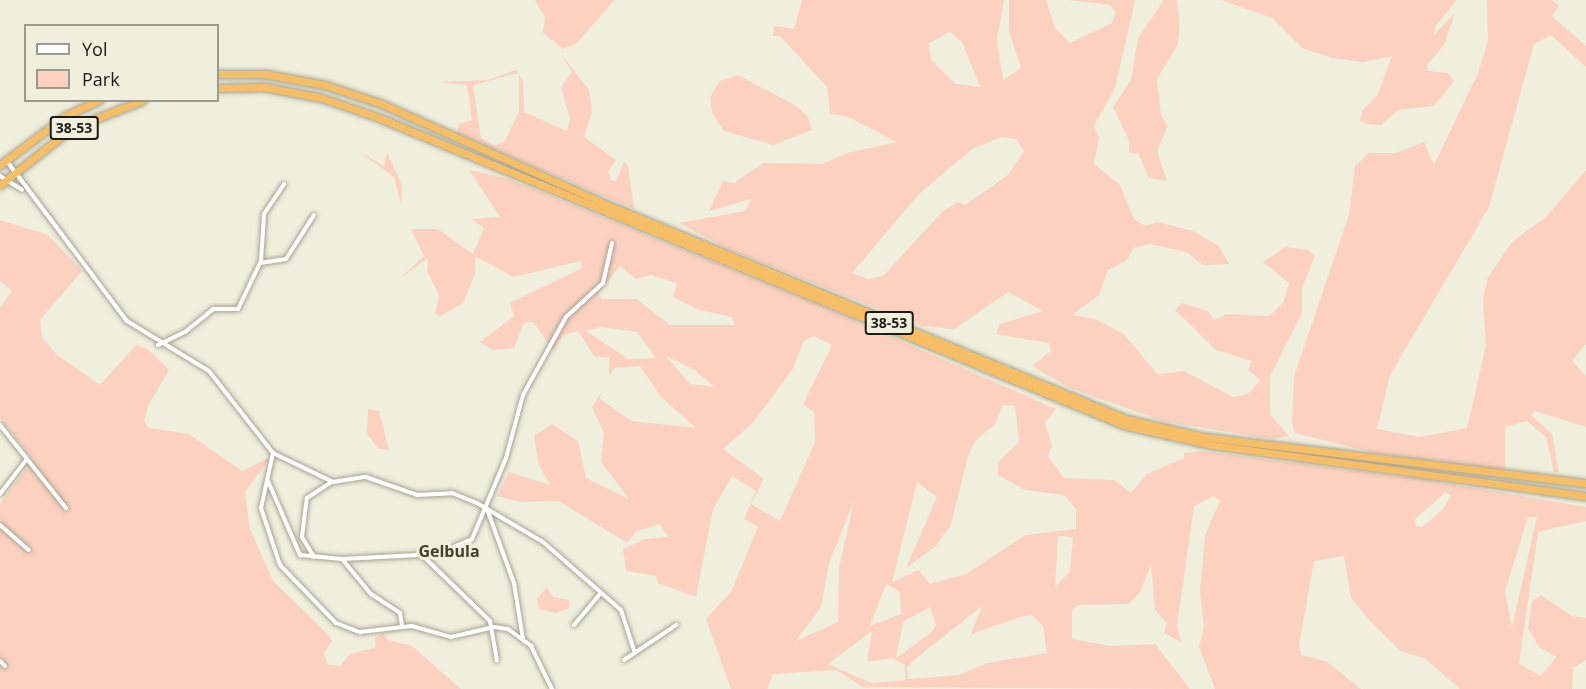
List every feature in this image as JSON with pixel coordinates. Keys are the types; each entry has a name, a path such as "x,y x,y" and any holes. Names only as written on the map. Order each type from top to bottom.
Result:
{"highway":[{"name":"38-53","path":"219,74 265,74 325,84 382,104 615,208 1126,418 1204,437 1586,483"},
{"name":"38-53","path":"219,88 264,87 322,98 377,117 1124,425 1212,445 1586,496"},
{"name":"38-53","path":"3,162 65,116 96,102"},
{"name":"38-53","path":"2,180 15,173 72,128 138,102"}],"street":[{"path":"3,162 15,173 25,192 127,321 158,345 209,371 273,453 333,482"},
{"path":"2,180 25,192"},
{"path":"158,345 185,332 213,309 238,309 261,261 264,214 284,184"},
{"path":"261,261 286,259 314,215"},
{"path":"268,479 298,553 314,557 342,559 422,556 466,545 487,508 524,394 566,317 603,283 612,243"},
{"path":"0,425 66,508"},
{"path":"273,453 261,508 286,576 347,630 402,626 451,638 494,627"},
{"path":"0,494 27,459"},
{"path":"314,557 302,537 307,498 333,482 366,477 417,495 452,493 487,508 543,542 626,617 635,653"},
{"path":"487,508 518,599 523,639 552,689"},
{"path":"0,525 29,549"},
{"path":"422,556 494,627 523,639"},
{"path":"342,559 371,594 400,613 402,626"},
{"path":"574,625 599,594"},
{"path":"624,660 676,625"},
{"path":"494,627 497,660"},
{"path":"0,661 5,666"}],"green space":[{"path":"535,0 615,0 576,44 563,49 543,33 545,17"},
{"path":"802,0 1004,0 997,40 1003,80 1021,68 1009,32 1009,0 1046,0 1055,28 1070,43 1112,23 1116,12 1110,5 1069,0 1135,0 1115,88 1094,126 1099,138 1094,164 1120,185 1134,219 1145,226 1157,222 1193,231 1219,246 1229,264 1203,265 1186,252 1150,244 1133,248 1127,260 1108,270 1099,295 1072,315 1095,319 1124,334 1157,374 1184,371 1233,397 1248,394 1260,380 1248,370 1252,361 1216,350 1175,310 1182,303 1208,311 1214,320 1227,314 1269,316 1283,303 1289,283 1263,262 1286,247 1308,250 1315,256 1302,288 1302,313 1270,377 1270,414 1289,436 1272,439 1163,421 1070,388 1032,366 1051,351 1049,343 996,334 1000,324 1043,311 1008,292 954,329 922,326 728,249 679,223 745,211 751,199 709,211 723,181 734,183 764,163 823,164 847,153 897,142 846,116 830,114 827,87 780,36 773,36 774,26 794,29","holes":["950,32 962,42 980,87 956,84 931,60 929,43","1002,137 1016,139 1024,151 1008,175 965,205 958,202 942,212 883,276 868,279 852,273 919,194 972,149"]},
{"path":"1164,0 1177,0 1180,27 1178,44 1157,79 1161,115 1168,126 1157,151 1167,181 1149,178 1138,153 1129,153 1129,140 1113,107 1131,80 1138,38"},
{"path":"1221,0 1457,0 1436,25 1433,36 1455,13 1444,45 1427,65 1428,71 1448,73 1454,81 1434,106 1398,110 1381,125 1366,124 1360,121 1362,111 1378,94 1392,56 1363,62 1332,58 1302,48 1272,18"},
{"path":"1487,0 1552,0 1559,6 1552,16 1586,46 1586,67 1551,35 1534,44 1489,207 1390,375 1377,429 1419,437 1467,428 1486,346 1483,298 1488,277 1512,242 1547,216 1586,170 1586,344 1572,361 1586,376 1586,427 1535,411 1531,415 1552,434 1559,473 1554,472 1546,437 1527,421 1505,427 1505,471 1375,453 1295,433 1292,422 1294,376 1349,215 1355,166 1369,153 1395,153 1424,142 1434,165 1478,73 1488,41"},
{"path":"561,54 589,90 592,112 584,137 616,160 608,171 611,180 616,181 624,162 628,165 634,209 457,134 459,124 472,120 467,85 439,82 488,80 516,70 518,73 473,85 481,138 495,146 505,141 519,111 519,75 523,81 524,112 567,131 570,119 561,87 572,72"},
{"path":"738,75 795,105 808,117 812,130 773,145 724,131 712,113 710,97 720,81"},
{"path":"360,152 384,166 387,153 402,185 401,204 394,177"},
{"path":"469,170 509,179 819,305 1056,409 1045,423 1052,446 1048,456 1064,478 1114,480 1131,493 1147,474 1184,458 1184,453 1201,451 1422,479 1586,507 1586,521 1538,532 1519,664 1541,676 1556,657 1539,647 1528,629 1532,601 1541,595 1572,616 1586,618 1586,660 1573,668 1572,689 1460,689 1424,658 1401,651 1371,622 1351,598 1344,556 1314,561 1299,645 1301,655 1326,661 1361,689 1215,689 1199,647 1204,627 1200,592 1205,535 1220,501 1213,496 1194,506 1177,626 1181,642 1164,633 1167,623 1155,610 1151,565 1140,592 1129,604 1077,605 1072,610 1072,639 1110,646 1155,644 1190,689 863,687 836,670 773,674 767,689 731,689 706,619 731,592 758,527 744,519 756,491 732,476 713,509 696,597 658,583 656,576 626,571 623,549 645,539 669,537 659,524 637,531 627,543 559,501 520,502 497,496 509,472 550,485 539,466 534,436 552,424 578,441 586,478 629,499 601,462 604,433 592,407 601,393 600,399 632,421 696,428 661,397 640,366 614,368 609,376 609,358 594,356 578,331 563,335 554,351 533,322 524,323 514,348 493,350 480,342 514,316 510,303 582,268 581,261 513,277 475,256 475,274 463,303 440,316 435,314 439,295 427,271 428,258 399,279 424,256 411,229 438,229 473,254 484,228 471,219 500,217","holes":["620,266 635,279 651,275 677,283 673,297 699,310 732,317 735,325 670,325 636,299 602,299 597,295","601,327 637,332 656,358 628,359 586,331","814,336 832,345 803,404 814,412 815,442 780,521 751,504 764,479 723,449 753,423 792,370 804,341","666,356 695,370 714,387 690,384","1003,405 1015,406 1019,442 998,462 998,475 1025,490 1064,495 1076,509 1076,529 1025,535 966,574 930,584 919,570 892,582 917,482 937,497 906,568 937,545 951,524 968,456 975,441 995,424","1446,492 1451,496 1442,510 1422,527 1416,526 1415,519","854,501 839,568 838,622 796,641 821,607 829,563","1528,517 1537,517 1512,627 1505,591","1058,536 1073,537 1070,571 1055,587","886,584 900,592 901,614 870,626","982,606 971,634 1031,614 1043,626 1047,653 987,663 959,675 908,679 907,667 914,660","930,607 936,625 932,632 896,658 903,622","872,631 867,662 893,658 905,665 906,680 871,683 828,664"]},
{"path":"0,220 48,235 82,271 40,320 42,337 56,354 100,385 136,345 148,349 169,370 148,406 144,421 149,428 189,434 242,471 271,457 245,492 250,529 273,581 329,635 332,641 324,653 328,665 340,666 350,654 376,647 375,638 383,633 388,640 412,646 461,689 0,689 0,503 33,460 0,418 0,307 12,291 0,281"},
{"path":"368,409 379,411 389,450 378,448 367,434"},
{"path":"547,587 553,597 569,600 569,608 556,613 539,609 537,598"}],"district":[{"name":"Gelbula","path":"449,551"}]}
